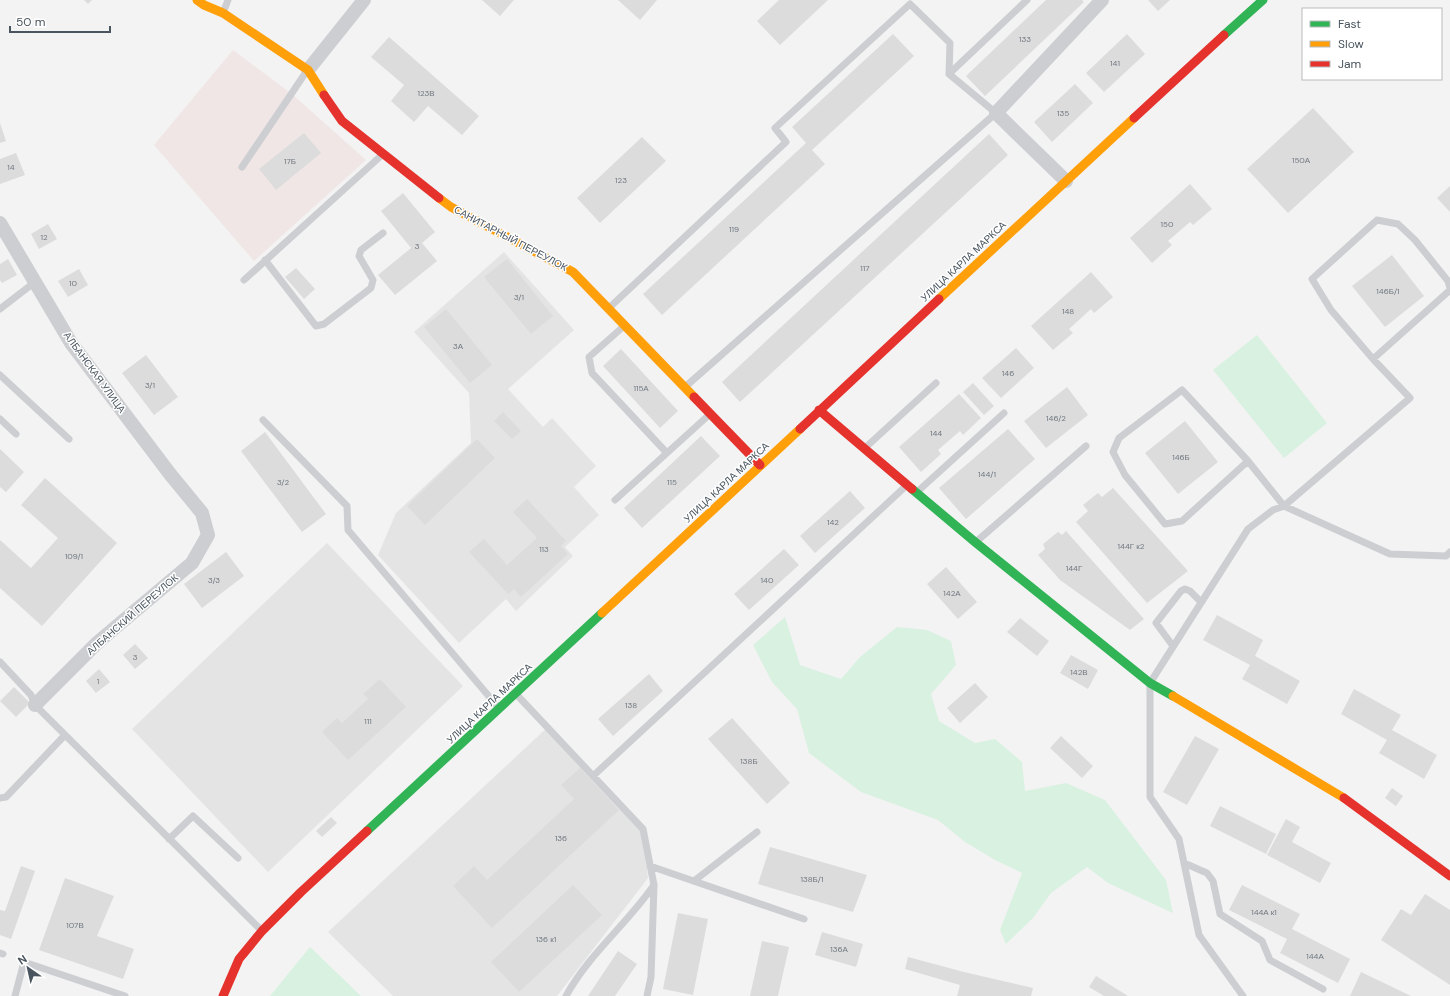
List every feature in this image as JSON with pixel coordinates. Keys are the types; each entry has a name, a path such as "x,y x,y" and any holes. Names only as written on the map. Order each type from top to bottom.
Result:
{"main road":[{"name":"САНИТАРНЫЙ ПЕРЕУЛОК","path":"197,0 204,5 223,13 308,70 342,121 451,206 573,272 760,465"},
{"name":"УЛИЦА КАРЛА МАРКСА","path":"223,996 239,958 262,931 301,892 500,709 819,410 1263,0"},
{"path":"819,410 975,542 1150,683 1343,797 1450,876"}],"street":[{"path":"308,70 364,0"},
{"path":"1066,181 996,113 1102,0"},
{"name":"АЛБАНСКАЯ УЛИЦА","path":"0,223 71,343 170,474 202,513"},
{"name":"АЛБАНСКИЙ ПЕРЕУЛОК","path":"35,705 98,642 192,563 208,536 202,513"}],"lane":[{"path":"223,13 228,0"},
{"path":"949,74 1026,0"},
{"path":"609,309 786,142 775,128 912,2 950,43 949,74"},
{"path":"242,166 308,70"},
{"path":"685,387 996,113 949,74"},
{"path":"244,280 383,154"},
{"path":"1244,996 1199,934 1179,839 1150,797 1150,683 1248,529 1273,510 1284,506 1410,398 1373,359 1331,310 1312,280 1377,220 1398,224 1448,282 1450,289 1373,359"},
{"path":"265,260 316,326 324,324 371,288 373,280 359,256 361,250 383,233"},
{"path":"0,309 35,282"},
{"path":"624,325 589,357 592,372 667,453"},
{"path":"0,375 69,439"},
{"path":"864,449 936,383"},
{"path":"1248,461 1182,520 1165,524 1125,475 1113,452 1119,438 1182,390 1248,461 1284,506 1390,554 1446,556 1450,552"},
{"path":"916,492 1004,413"},
{"path":"615,500 710,414"},
{"path":"0,419 16,434"},
{"path":"263,420 347,506 348,530 500,709"},
{"path":"975,542 1086,446"},
{"path":"593,776 907,485"},
{"path":"1173,646 1156,623 1181,591 1185,589 1190,591 1201,602"},
{"path":"2,667 31,695 35,705 262,931"},
{"path":"516,693 643,830 654,885 651,977 647,996"},
{"path":"0,798 6,797 65,735"},
{"path":"169,839 193,816 238,858"},
{"path":"694,881 757,832"},
{"path":"1184,863 1207,873 1213,881 1220,914 1262,941 1270,960 1323,989"},
{"path":"650,866 804,919"},
{"path":"566,996 589,962 631,915 654,885"},
{"path":"15,996 24,962 125,996"}],"shaded area":[{"path":"233,50 292,94 366,160 254,261 154,145"},
{"path":"504,252 574,330 508,389 543,427 552,418 596,466 574,487 599,515 565,547 573,556 516,611 506,599 459,643 378,555 396,513 471,443 469,393 414,332"},
{"path":"327,543 463,686 268,872 132,729"},
{"path":"550,725 643,829 648,878 557,996 393,996 328,932"}],"green space":[{"path":"1257,335 1327,423 1284,458 1213,370"},
{"path":"785,617 800,665 841,679 860,657 897,627 927,630 951,641 956,665 931,694 939,721 975,743 995,739 1022,762 1025,791 1066,783 1105,800 1166,880 1173,913 1108,883 1087,867 1051,893 1033,918 1006,944 1000,930 1022,873 995,860 965,842 938,820 861,792 809,753 797,709 772,682 753,645"},
{"path":"310,947 361,996 270,996"}],"building":[{"path":"84,0 92,0 88,4"},
{"path":"482,0 514,0 500,16"},
{"path":"618,0 657,0 640,20"},
{"path":"779,0 828,0 780,45 757,21"},
{"path":"1046,0 1082,0 1084,2 985,96 966,76"},
{"path":"1148,0 1170,0 1158,11"},
{"path":"893,34 914,56 812,150 825,164 662,315 643,294 806,143 792,127"},
{"path":"1127,34 1145,54 1104,92 1086,73"},
{"path":"389,37 479,116 462,135 428,106 414,122 391,101 404,85 371,57"},
{"path":"1075,84 1093,103 1052,142 1034,122"},
{"path":"1313,108 1354,152 1288,213 1247,169"},
{"path":"0,123 6,141 0,143"},
{"path":"304,133 321,153 276,190 259,169"},
{"path":"989,134 1008,155 740,402 722,382"},
{"path":"642,137 666,161 600,223 577,198"},
{"path":"16,153 25,175 0,184 0,159"},
{"path":"1190,184 1212,209 1193,225 1190,222 1168,241 1172,245 1152,263 1130,238"},
{"path":"1450,186 1450,212 1437,198"},
{"path":"403,193 435,232 422,243 437,261 395,295 378,275 411,248 381,211"},
{"path":"48,224 57,239 39,249 31,234"},
{"path":"1392,255 1424,296 1385,327 1352,286"},
{"path":"8,259 17,275 2,283 0,280 0,264"},
{"path":"507,259 553,316 531,334 484,277"},
{"path":"296,268 315,289 304,299 285,277"},
{"path":"79,269 88,285 68,297 58,281"},
{"path":"1091,272 1113,297 1094,313 1091,309 1069,329 1073,333 1053,350 1031,326"},
{"path":"446,309 492,365 470,383 424,327"},
{"path":"1016,348 1034,368 1001,398 982,378"},
{"path":"621,349 678,411 660,428 603,366"},
{"path":"146,355 178,397 154,415 122,373"},
{"path":"973,383 994,406 984,415 963,392"},
{"path":"1067,387 1088,415 1046,448 1024,421"},
{"path":"959,394 981,418 963,435 960,431 938,450 941,454 921,472 899,447"},
{"path":"503,412 521,431 512,439 494,421"},
{"path":"1185,421 1218,462 1178,494 1145,453"},
{"path":"1008,429 1035,459 966,519 939,488"},
{"path":"265,432 326,514 302,532 241,451"},
{"path":"701,436 720,456 642,528 624,508"},
{"path":"477,439 495,458 425,525 407,506"},
{"path":"0,449 24,472 6,492 0,487"},
{"path":"45,478 117,543 42,626 0,588 0,540 31,568 58,538 21,505"},
{"path":"1113,488 1188,571 1147,603 1076,522 1088,511 1083,505 1098,493 1102,497"},
{"path":"850,491 865,508 815,553 800,536"},
{"path":"527,499 566,541 561,546 568,554 521,597 514,589 508,594 469,552 484,539 507,565 537,538 513,512"},
{"path":"1066,531 1144,619 1130,630 1060,580 1038,555 1045,549 1043,544 1058,532 1062,535"},
{"path":"784,549 799,565 749,610 734,594"},
{"path":"226,552 244,576 202,608 184,584"},
{"path":"946,567 977,602 958,619 927,584"},
{"path":"1217,615 1263,640 1255,656 1300,681 1287,704 1242,679 1250,665 1203,640"},
{"path":"1020,618 1049,641 1037,656 1007,632"},
{"path":"135,644 148,658 135,669 123,655"},
{"path":"1071,655 1098,670 1088,689 1060,673"},
{"path":"99,669 110,682 96,693 86,681"},
{"path":"649,674 663,691 613,736 598,719"},
{"path":"380,679 406,707 348,760 322,732 337,718 342,723 368,699 363,694"},
{"path":"975,683 988,697 960,723 947,708"},
{"path":"14,687 30,703 16,717 0,701"},
{"path":"1354,689 1401,715 1392,730 1437,755 1424,779 1379,753 1387,740 1341,714"},
{"path":"732,718 790,783 767,804 708,739"},
{"path":"1061,736 1093,766 1082,778 1050,748"},
{"path":"1195,736 1219,749 1187,805 1163,792"},
{"path":"580,768 619,810 492,928 453,886 474,866 487,880 574,799 561,785"},
{"path":"1392,788 1403,796 1396,806 1385,798"},
{"path":"1220,806 1276,834 1266,854 1210,826"},
{"path":"331,817 337,823 322,837 316,831"},
{"path":"1286,819 1300,827 1292,842 1331,863 1320,883 1267,855"},
{"path":"770,847 867,875 853,912 758,884"},
{"path":"21,866 35,871 11,939 0,935 0,910 5,911"},
{"path":"65,878 114,896 97,936 134,949 123,979 39,950"},
{"path":"573,885 602,915 519,992 491,962"},
{"path":"1242,885 1300,914 1292,929 1350,959 1338,983 1280,953 1287,939 1229,910"},
{"path":"1425,894 1450,910 1450,985 1381,940 1401,909 1411,915"},
{"path":"678,913 708,919 693,995 663,989"},
{"path":"822,932 863,944 856,967 815,955"},
{"path":"762,941 789,947 778,996 750,996"},
{"path":"618,951 637,964 615,996 588,996"},
{"path":"908,957 1033,988 1031,996 957,996 960,985 905,969"},
{"path":"1361,972 1411,996 1350,996"},
{"path":"1096,976 1128,996 1104,996 1089,987"}],"traffic: fast":[{"path":"1224,35 1263,0"},
{"path":"912,489 975,542 1150,683 1173,696"},
{"path":"367,831 602,613"}],"traffic: slow":[{"path":"197,0 204,5 223,13 308,70 324,95"},
{"path":"939,299 1134,118"},
{"path":"439,198 451,207 573,272 694,397"},
{"path":"602,613 800,429"},
{"path":"1173,696 1344,798"}],"traffic: jam":[{"path":"1134,118 1224,35"},
{"path":"324,95 342,121 439,198"},
{"path":"800,429 939,299"},
{"path":"694,397 760,465"},
{"path":"819,410 912,489"},
{"path":"1344,798 1450,876"},
{"path":"223,996 239,959 262,931 301,892 367,831"}]}
